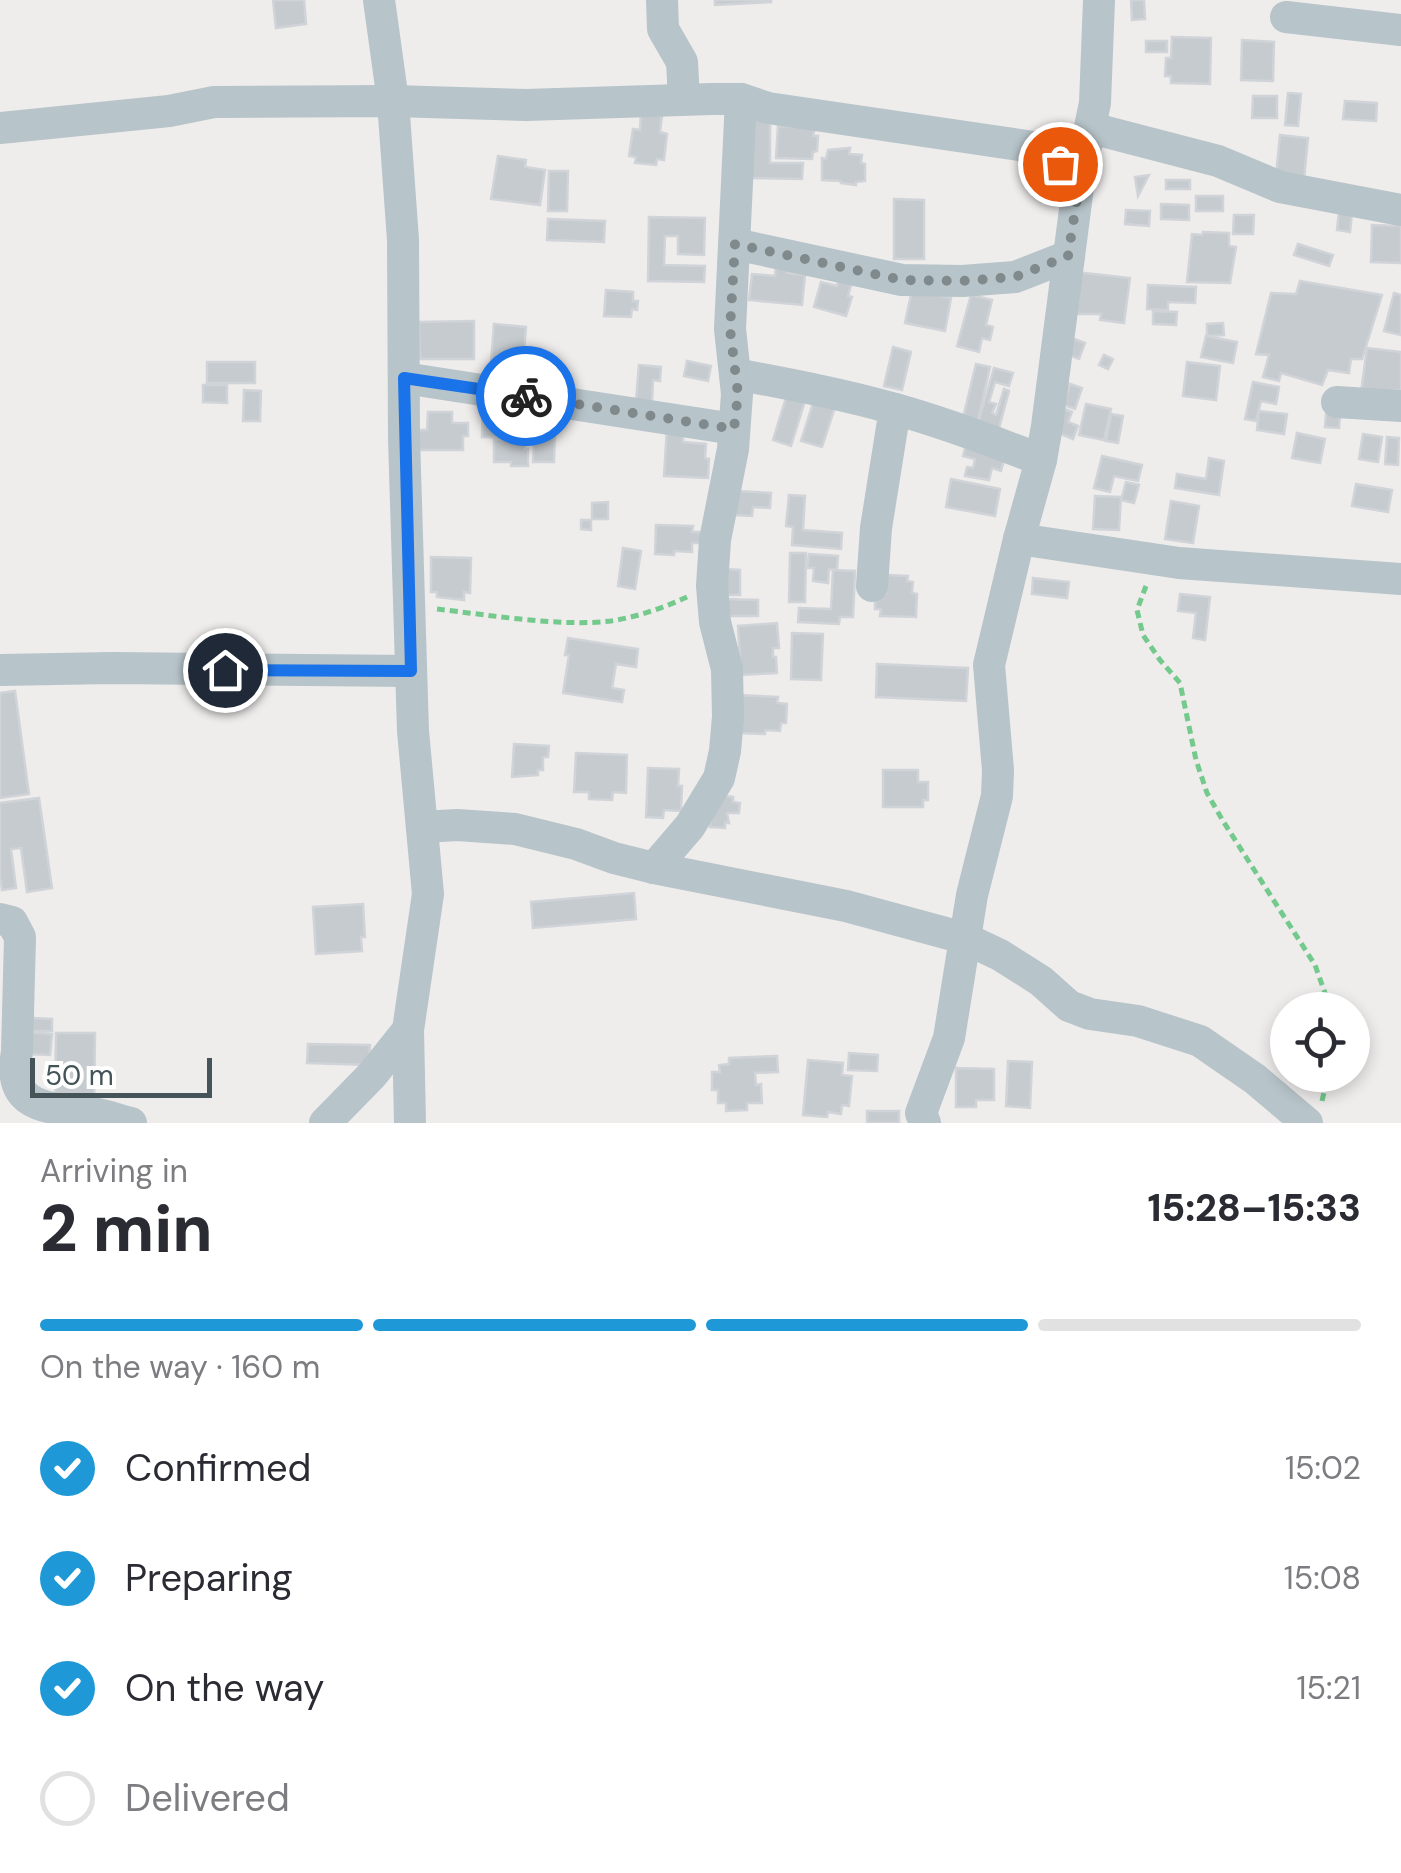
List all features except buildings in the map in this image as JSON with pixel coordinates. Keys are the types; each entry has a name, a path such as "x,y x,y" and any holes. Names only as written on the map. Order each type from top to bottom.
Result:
{"street":[{"path":"380,0 394,101 403,240 413,731 428,894 408,1030 410,1123"},
{"path":"662,0 663,29 682,62 684,99"},
{"path":"925,1123 921,1114 949,1038 972,895 997,796 988,664 1041,460 1068,256 1095,102 1098,0"},
{"path":"1286,17 1395,20"},
{"path":"0,128 170,111 214,102 394,101 526,106 741,99 768,108 1040,148 1080,179"},
{"path":"654,868 690,826 719,778 728,717 727,669 715,622 712,586 715,540 733,449 738,394 730,329 741,99"},
{"path":"1091,128 1218,161 1280,187 1401,210"},
{"path":"735,244 902,280 1015,277 1068,256"},
{"path":"735,374 895,409 976,434 1041,460"},
{"path":"404,378 734,429"},
{"path":"1338,402 1401,406"},
{"path":"872,586 876,528 895,409"},
{"path":"1019,539 1179,562 1401,579"},
{"path":"0,670 411,671"},
{"path":"422,827 515,829 654,868 846,906 964,938 1000,955 1069,1006 1090,1014 1138,1021 1200,1041 1255,1078 1307,1123"},
{"path":"0,919 12,922 20,937 14,1066 26,1109 36,1104 131,1123"},
{"path":"324,1123 372,1075 408,1030"}],"path":[{"path":"1179,562 1146,587 1137,610 1142,636 1180,683 1207,792 1315,966 1324,992"},
{"path":"409,606 556,621 610,621 658,610 712,586"}],"way so far":[{"path":"526,396 734,429 738,394 730,329 735,244 902,280 1015,277 1068,256 1080,179 1060,164"}],"route":[{"path":"225,670 411,671 404,378 526,396"}]}
